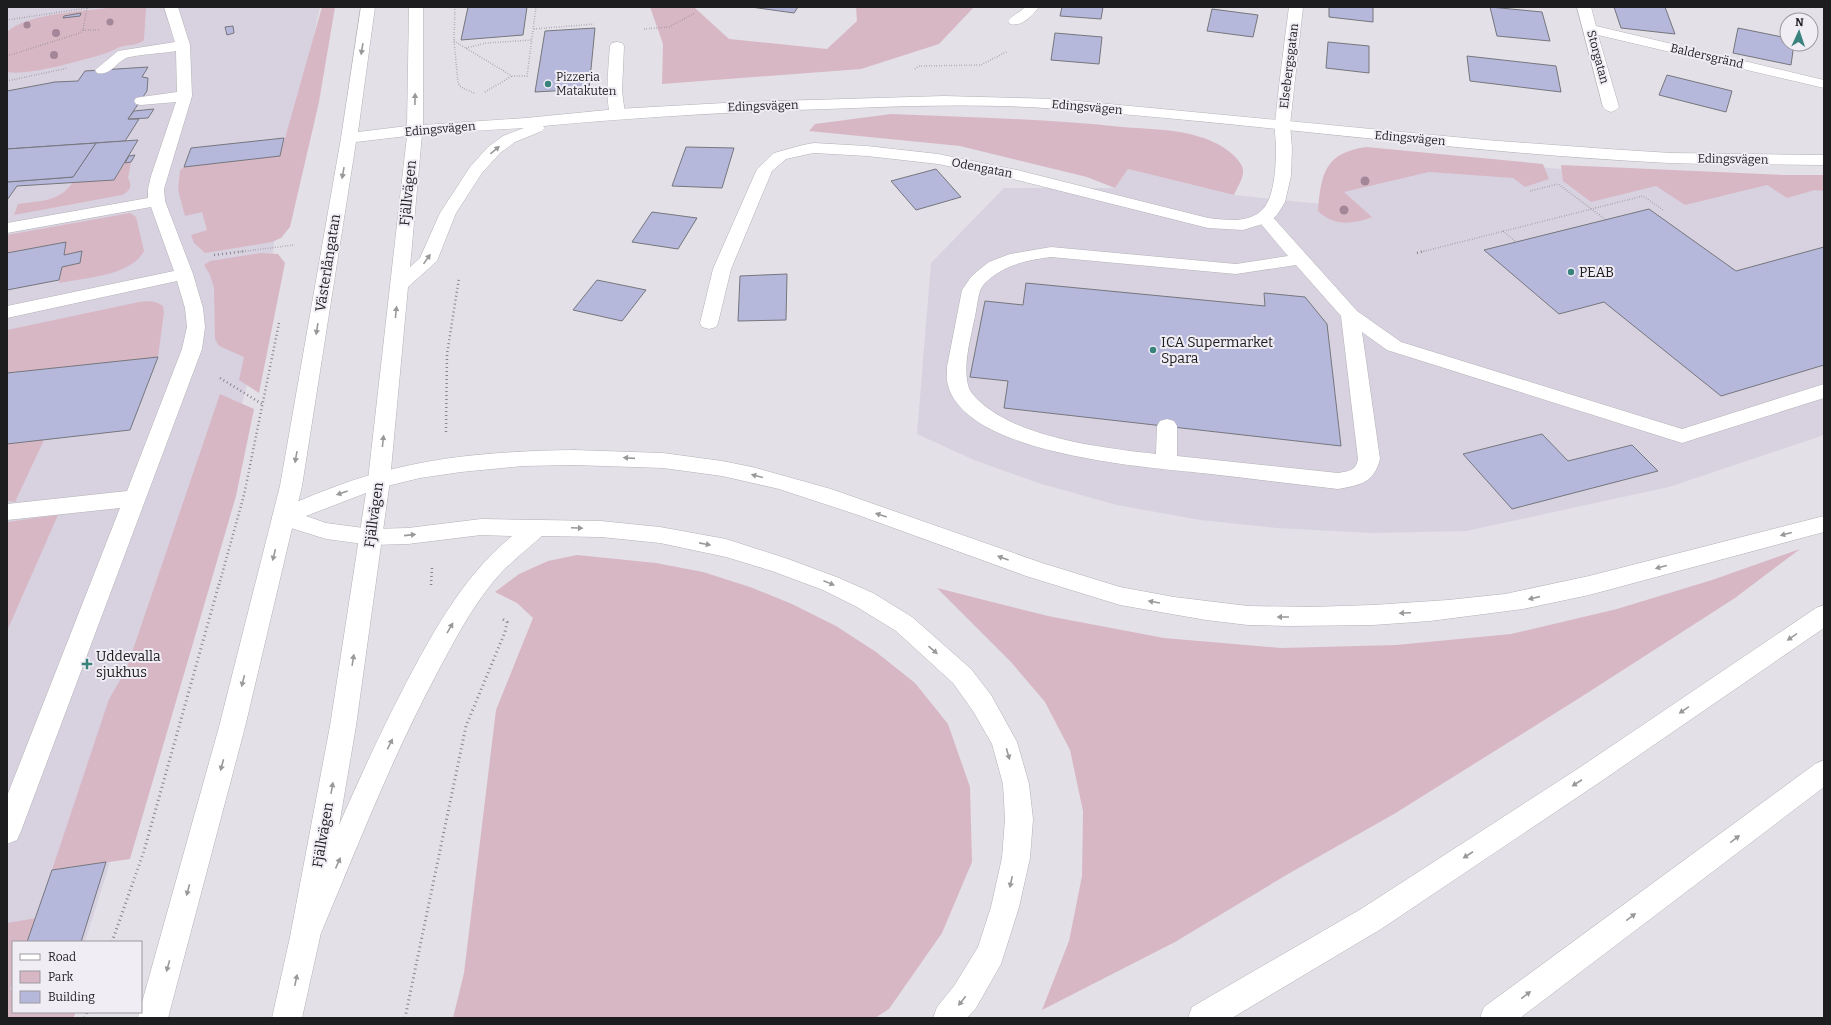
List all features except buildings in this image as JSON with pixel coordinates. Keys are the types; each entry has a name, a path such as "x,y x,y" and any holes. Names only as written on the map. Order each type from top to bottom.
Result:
{"main road":[{"path":"7,831 189,358 196,327 194,308 157,201 156,189 174,134 184,96 183,45 172,7"},
{"name":"Västerlångatan","path":"283,517 292,480 349,138 368,7"},
{"name":"Fjällvägen","path":"288,1018 305,937 343,726 379,480 414,130 416,7"},
{"path":"1015,21 1026,15 1032,7"},
{"name":"Elsebergsgatan","path":"1282,125 1296,7"},
{"name":"Storgatan","path":"1584,7 1611,107"},
{"name":"Baldersgränd","path":"1591,29 1824,84"},
{"path":"102,70 123,54 183,45"},
{"path":"617,46 617,114"},
{"path":"131,68 151,51"},
{"path":"141,101 184,96"},
{"name":"Edingsvägen","path":"349,138 414,130 617,114 845,102 952,100 1057,104 1494,146 1608,154 1671,158 1824,160"},
{"path":"399,285 428,261 448,213 461,190 494,150 509,139 524,132 566,119"},
{"path":"1282,125 1285,153 1281,187 1272,210 1264,218 1302,259 1350,315 1394,346 1682,436 1824,391"},
{"name":"Odengatan","path":"709,323 722,269 740,224 765,169 780,156 803,150 814,148 867,151 938,160 1017,175 1208,223 1231,225 1249,224 1264,218"},
{"path":"7,228 157,201"},
{"path":"1302,259 1236,269 1052,252 1024,255 1003,262 977,281 971,290 956,369 958,386 969,402 986,417 1030,438 1054,446 1104,455 1166,462 1338,481 1352,479 1363,475 1368,468 1369,459 1350,315"},
{"path":"7,312 181,267"},
{"path":"1166,426 1166,462"},
{"path":"283,517 329,497 379,480 442,466 506,459 562,457 625,457 684,462 731,469 783,483 844,502 1040,572 1123,596 1207,611 1266,617 1322,617 1430,612 1524,600 1615,579 1824,524"},
{"path":"7,512 136,498"},
{"path":"283,517 326,531 371,537 408,536 481,527 601,529 660,535 726,548 780,565 831,584 878,608 904,624 962,676 982,703 1004,742 1016,784 1019,819 1016,858 1005,907 991,954 965,997 948,1018"},
{"path":"153,1018 232,727 283,517"},
{"path":"305,937 387,750 422,677 458,614 485,575 503,555 538,527"},
{"path":"1203,1018 1371,919 1588,776 1824,615"},
{"path":"1495,1018 1824,772"}],"path":[{"path":"7,20 94,7"},
{"path":"455,7 454,41 458,83 461,87 474,94"},
{"path":"454,41 512,76 528,76 536,7"},
{"path":"7,56 80,33 83,30 87,8"},
{"path":"639,30 669,27 694,13"},
{"path":"534,29 600,24"},
{"path":"466,48 486,43 532,40"},
{"path":"914,70 919,66 981,65 1013,48"},
{"path":"7,81 35,76 123,54"},
{"path":"481,95 512,76"},
{"path":"1530,191 1558,184 1606,220"},
{"path":"1417,252 1643,196 1663,210"},
{"path":"1503,231 1516,242"},
{"path":"293,253 296,238"},
{"path":"181,267 295,245"},
{"path":"446,433 446,354 459,276"},
{"path":"112,941 144,851 242,503 279,321"},
{"path":"189,358 262,404"},
{"path":"432,562 432,592"},
{"path":"405,1018 466,726 505,632 507,622 499,618"}],"shaded area":[{"name":"Uddevalla sjukhus","path":"7,7 320,7 278,199 268,308 224,470 111,859 85,941 12,941 12,1013 7,1018"},
{"path":"1370,154 1627,174 1824,177 1824,435 1669,487 1466,531 1373,533 1276,528 1200,520 1117,505 1038,483 974,460 917,434 931,263 1004,188 1115,188 1128,169 1234,195 1321,204"}],"green space":[{"path":"115,7 146,8 144,40 142,42 120,47 107,53 57,67 29,72 7,72 7,32 16,26 42,17"},
{"path":"322,7 335,7 319,102 290,227 281,238 272,242 205,253 194,243 191,235 207,230 202,212 185,216 178,190 180,170 184,167 280,156"},
{"path":"650,7 694,7 729,39 827,49 857,21 856,7 974,7 939,44 861,69 662,84 663,44"},
{"path":"891,114 1035,120 1181,132 1218,144 1235,156 1242,166 1243,173 1234,195 1128,169 1115,188 1087,177 960,146 809,131 815,124"},
{"path":"1366,147 1543,164 1549,179 1525,187 1513,178 1429,172 1344,192 1372,217 1365,220 1343,223 1336,222 1324,216 1318,211 1319,198 1321,186 1328,167 1342,154"},
{"path":"131,162 128,178 130,188 122,195 14,215 18,204 41,201 55,197 68,189 73,182 114,180 125,163"},
{"path":"1561,165 1783,175 1824,175 1824,191 1815,190 1787,198 1767,185 1685,205 1656,186 1591,202 1563,181"},
{"path":"130,213 136,217 144,251 138,259 129,266 118,271 59,283 62,267 80,263 82,251 64,255 66,242 7,253 7,235"},
{"path":"260,253 278,254 285,263 259,393 239,380 244,357 219,346 215,339 214,288 210,275 204,265 210,261"},
{"path":"150,301 163,306 164,312 158,357 7,373 7,330 139,302"},
{"path":"220,394 254,409 236,496 130,859 52,870 109,699 126,670"},
{"path":"44,440 15,502 7,501 7,444"},
{"path":"58,515 7,631 7,522"},
{"path":"1800,549 1735,598 1581,697 1394,814 1288,874 1175,942 1042,1010 1069,941 1082,876 1083,811 1070,750 1045,702 1011,662 937,588 1048,616 1164,638 1281,648 1396,645 1511,634 1617,609 1712,580"},
{"path":"577,555 656,563 703,572 750,587 792,604 836,626 876,652 915,683 948,724 970,787 972,862 942,933 889,1009 875,1018 453,1018 464,973 496,710 533,618 517,603 495,592 519,574 548,561"},
{"path":"36,918 27,941 12,941 12,985 10,990 12,990 12,1013 76,1013 73,1018 7,1018 7,923"}],"place":[{"name":"Pizzeria Matakuten","path":"548,84"},
{"name":"PEAB","path":"1571,272"},
{"name":"ICA Supermarket Spara","path":"1153,350"},
{"name":"Uddevalla sjukhus","path":"87,664"}]}
